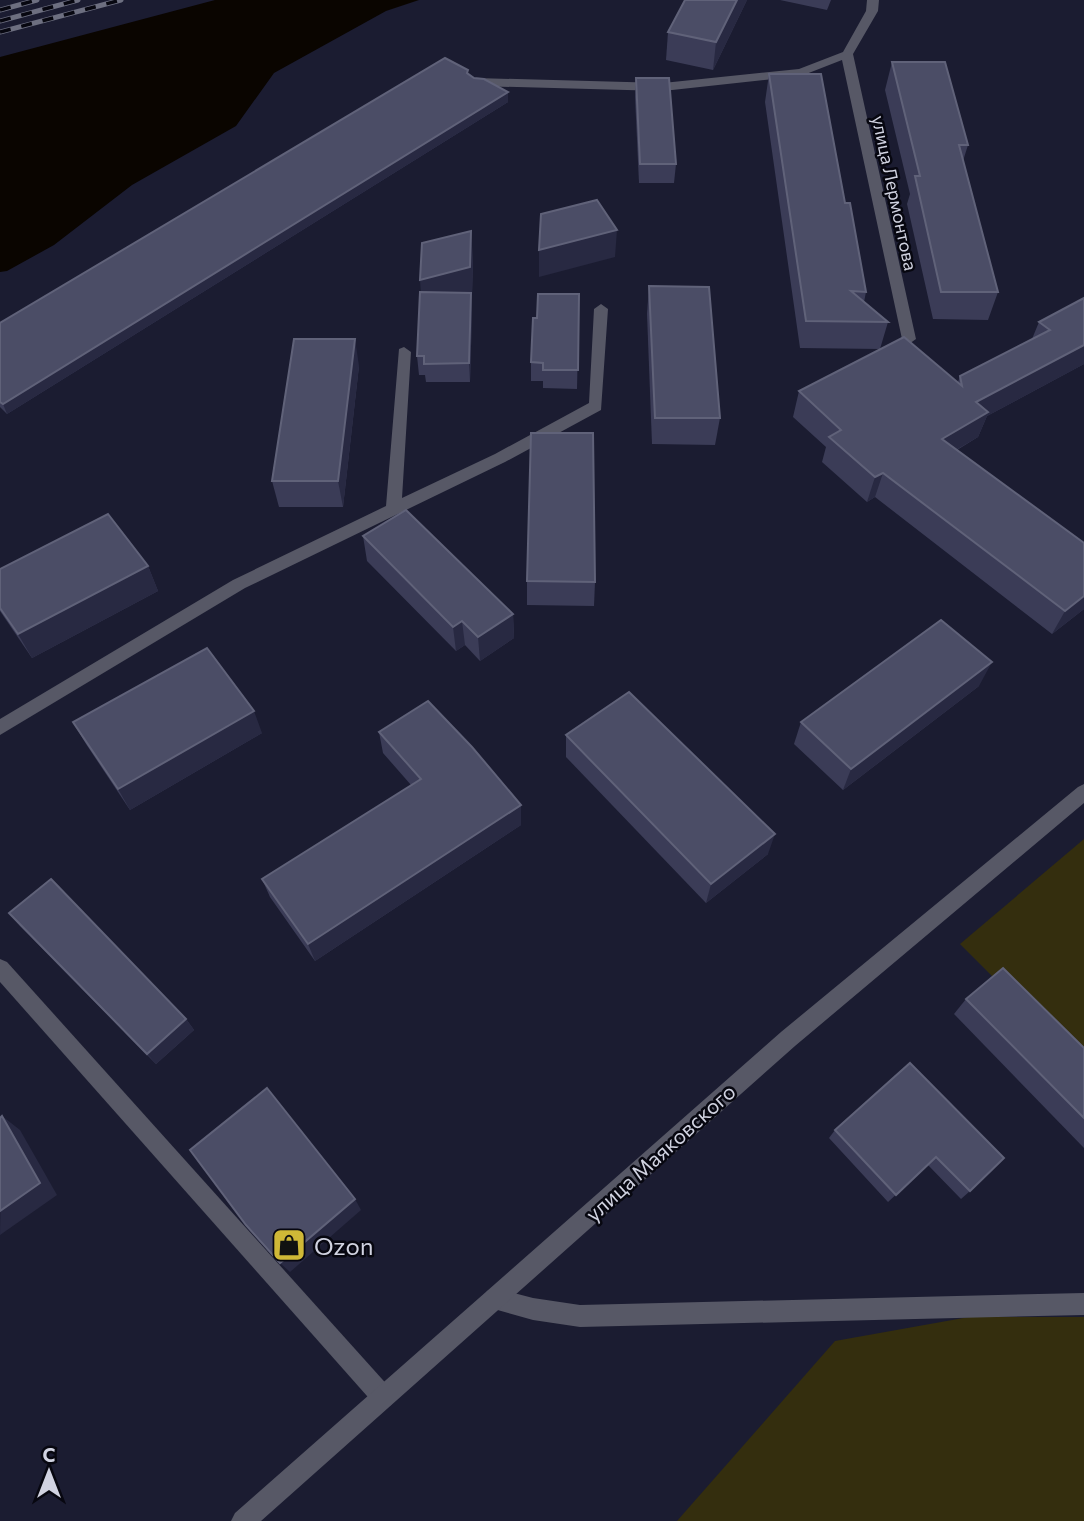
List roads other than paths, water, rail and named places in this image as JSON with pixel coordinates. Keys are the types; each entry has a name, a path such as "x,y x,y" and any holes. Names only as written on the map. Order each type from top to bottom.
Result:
{"street":[{"path":"476,82 663,87 801,72 847,54 872,11 873,0"},
{"name":"улица Лермонтова","path":"847,54 909,339"},
{"path":"0,728 239,584 499,458 596,406 601,309"},
{"path":"394,509 404,352"},
{"name":"улица Маяковского","path":"243,1521 788,1039 1084,792"},
{"path":"0,968 383,1397"},
{"path":"495,1299 533,1309 580,1316 1084,1304"}],"railway":[{"path":"0,10 37,0"},
{"path":"0,21 78,0"},
{"path":"0,32 121,0"}],"place":[{"name":"Ozon","path":"289,1245"}]}
